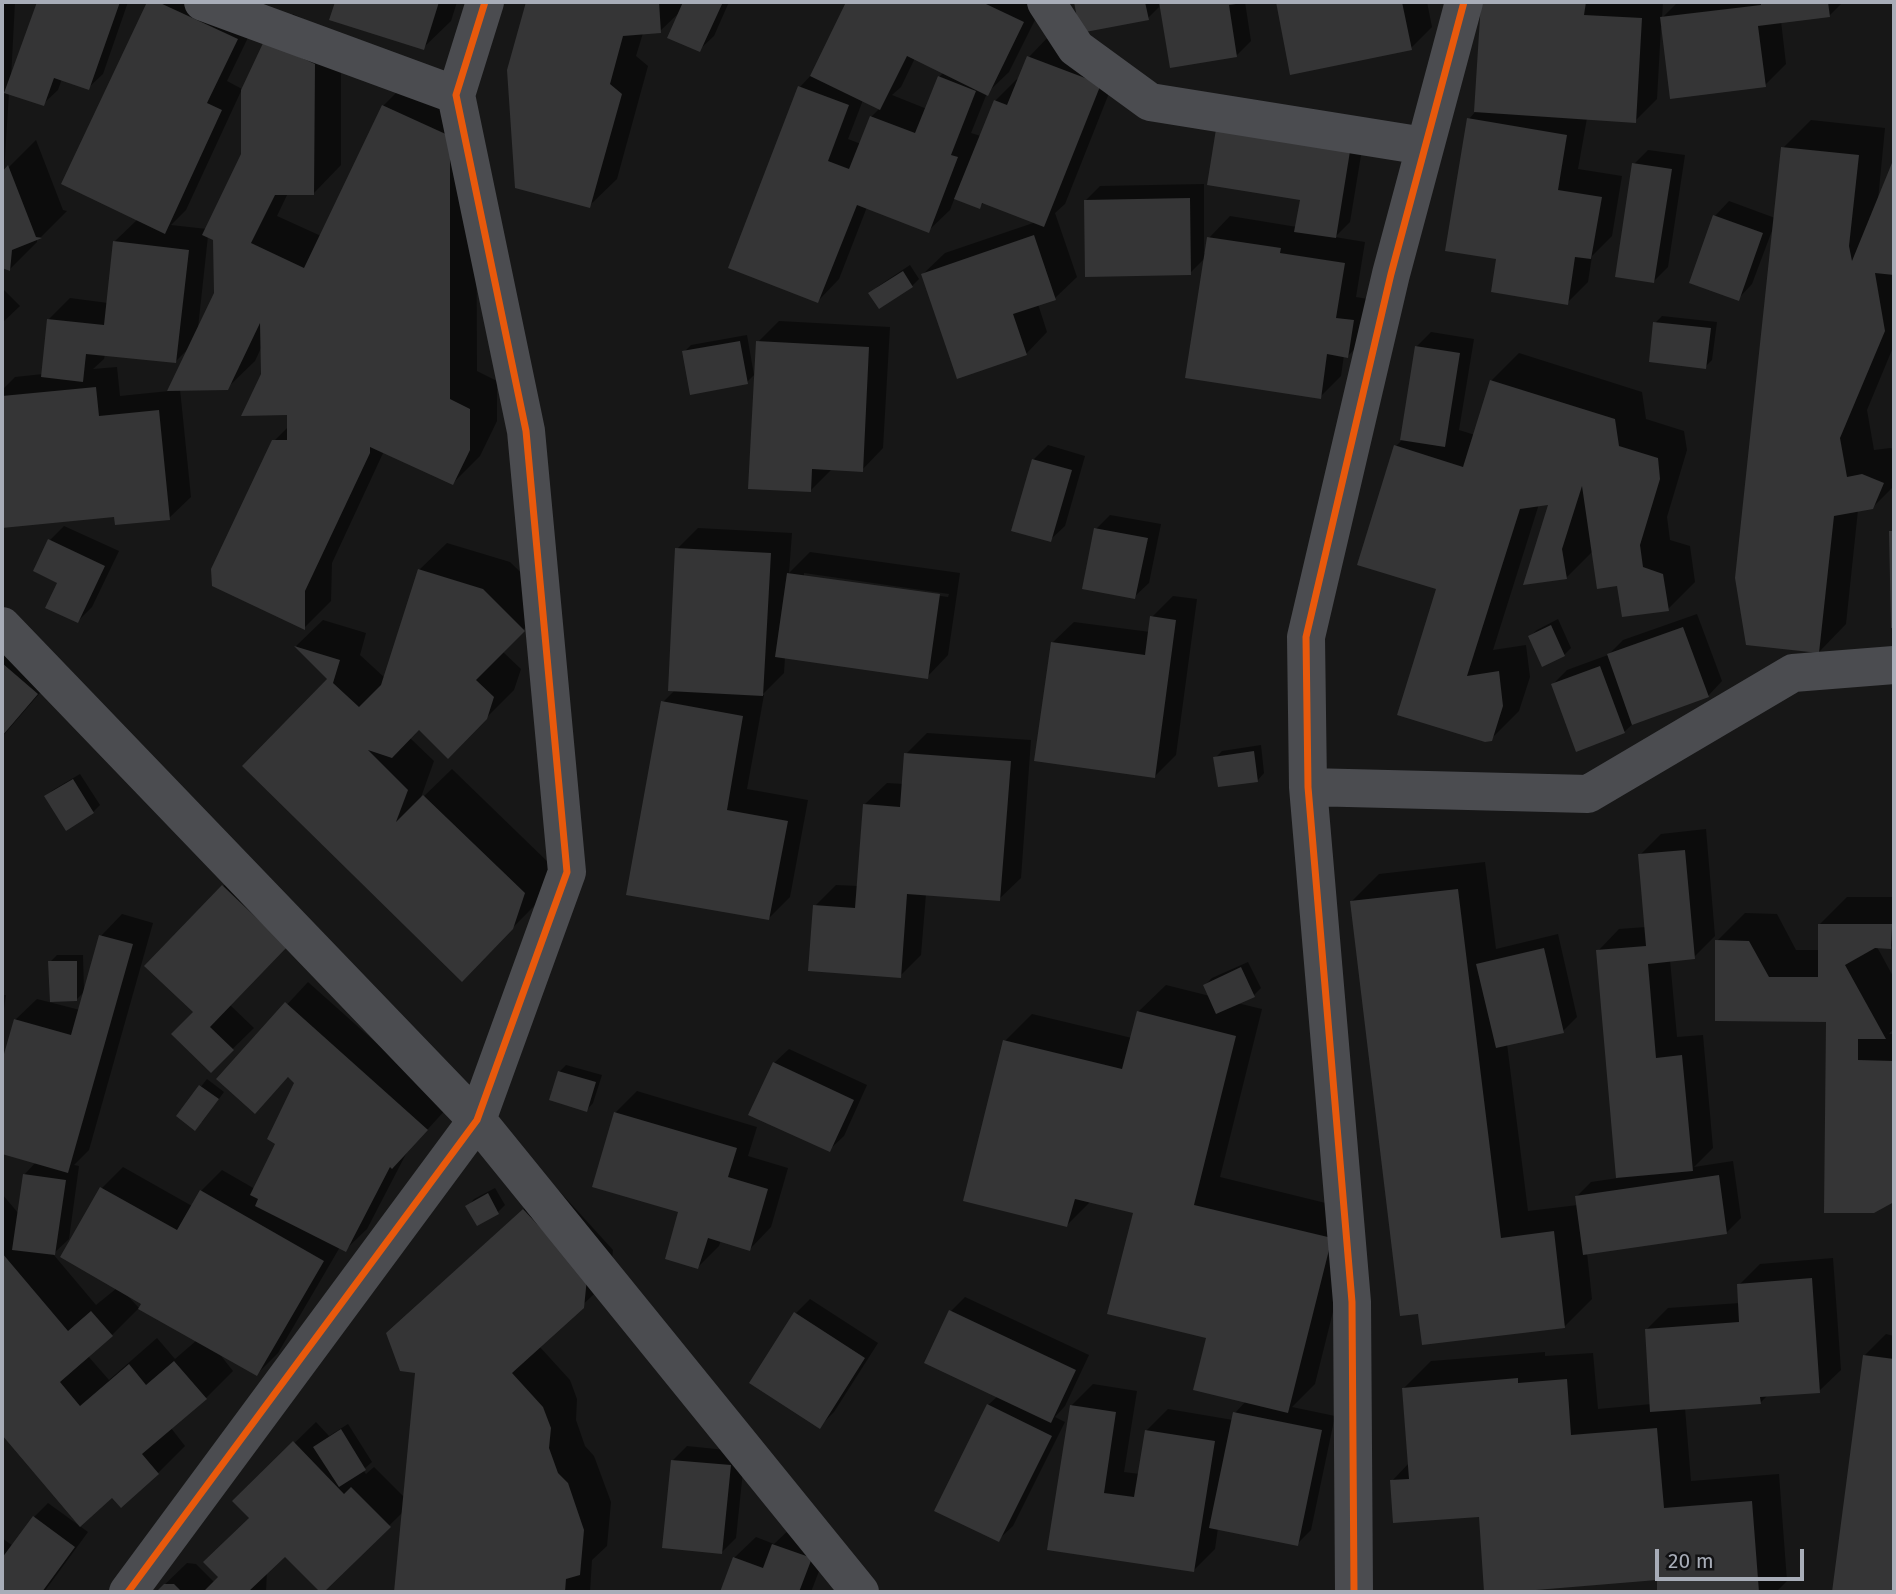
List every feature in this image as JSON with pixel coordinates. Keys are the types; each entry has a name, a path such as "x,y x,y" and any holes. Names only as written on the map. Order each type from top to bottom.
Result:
{"street":[{"path":"203,2 456,95"},
{"path":"128,1592 477,1120 567,872 526,430 456,95 485,2"},
{"path":"1046,2 1076,48 1150,102 1424,146"},
{"path":"1354,1592 1352,1302 1308,787 1306,637 1391,274 1464,2"},
{"path":"2,626 477,1120 860,1592"},
{"path":"1308,787 1588,794 1793,673 1894,665"}],"building":[{"path":"37,2 120,2 89,90 54,78 44,106 4,93"},
{"path":"147,2 158,2 238,39 207,103 222,110 165,234 61,184"},
{"path":"335,2 439,2 424,50 329,20"},
{"path":"526,2 659,2 661,33 623,36 610,84 622,94 590,208 515,188 507,70"},
{"path":"683,2 723,2 700,52 667,38"},
{"path":"846,2 987,2 986,4 1024,22 988,96 907,56 880,110 810,76"},
{"path":"1074,2 1145,2 1149,20 1080,33"},
{"path":"1159,2 1243,2 1229,5 1237,57 1170,68"},
{"path":"1276,2 1402,2 1412,50 1290,75"},
{"path":"1481,2 1586,2 1584,15 1642,18 1636,123 1474,112"},
{"path":"1761,2 1828,2 1830,17 1758,26 1766,87 1670,99 1660,17 1761,5"},
{"path":"264,41 315,64 314,195 275,195 251,243 304,268 382,105 450,136 450,399 470,409 470,450 453,485 370,447 370,453 305,591 305,630 212,586 211,569 272,440 287,440 287,415 241,416 261,374 260,323 228,390 167,391 214,293 213,240 202,235 241,154 241,90"},
{"path":"1027,56 1101,84 1044,227 982,203 980,209 954,199 994,100 1007,105"},
{"path":"938,76 976,91 951,155 958,157 929,233 857,205 818,303 728,268 798,86 849,105 828,161 849,169 870,116 915,133"},
{"path":"1467,118 1567,135 1558,190 1602,197 1591,259 1575,257 1568,305 1491,292 1496,259 1445,251"},
{"path":"1217,123 1351,145 1336,238 1294,232 1300,200 1207,185"},
{"path":"1781,147 1859,155 1849,246 1852,261 1894,158 1894,275 1875,273 1885,331 1840,438 1847,477 1862,474 1884,483 1873,509 1834,516 1819,653 1746,645 1735,578"},
{"path":"1632,163 1672,169 1654,283 1615,277"},
{"path":"8,165 36,237 42,238 12,250 10,271 2,268 2,172"},
{"path":"1190,198 1191,275 1085,277 1084,200"},
{"path":"1713,215 1763,233 1739,301 1689,283"},
{"path":"1034,235 1056,300 1013,314 1027,355 957,379 921,274"},
{"path":"1207,237 1281,248 1280,253 1345,263 1336,318 1354,320 1348,358 1327,354 1321,399 1185,378"},
{"path":"113,241 189,250 176,363 86,354 83,382 41,377 47,319 104,325"},
{"path":"903,271 913,287 879,309 868,293"},
{"path":"1653,322 1711,328 1706,369 1649,362"},
{"path":"740,341 748,384 690,395 682,351"},
{"path":"756,341 869,347 863,472 812,469 811,492 748,489"},
{"path":"1415,346 1460,353 1445,447 1400,440"},
{"path":"1490,380 1615,419 1619,446 1658,458 1660,479 1640,545 1643,567 1663,574 1669,611 1622,617 1617,586 1597,589 1582,486 1562,549 1567,579 1523,585 1548,505 1520,509 1467,676 1499,671 1503,706 1492,741 1485,742 1397,715 1436,589 1357,565 1394,445 1463,467"},
{"path":"96,387 99,416 159,410 170,520 115,525 114,517 2,528 2,396"},
{"path":"1032,459 1072,470 1051,542 1011,531"},
{"path":"1094,528 1148,538 1135,599 1082,589"},
{"path":"1889,531 1894,531 1894,628 1891,628"},
{"path":"48,539 105,566 78,623 45,608 57,583 33,571"},
{"path":"675,548 771,553 763,696 668,691"},
{"path":"418,569 483,589 525,631 476,680 494,697 487,719 448,759 419,730 392,758 368,750 408,790 396,822 423,795 525,893 513,929 462,982 242,766 327,679 294,646 340,660 333,683 359,707 381,685"},
{"path":"787,573 940,594 928,679 775,657"},
{"path":"1150,616 1176,620 1155,778 1034,761 1051,642 1145,655"},
{"path":"1551,625 1565,656 1542,667 1528,636"},
{"path":"1683,627 1709,697 1632,725 1607,654"},
{"path":"2,663 38,694 2,736"},
{"path":"1600,666 1625,733 1576,752 1551,684"},
{"path":"661,701 743,716 727,810 788,821 769,920 626,895"},
{"path":"1254,751 1258,782 1218,787 1213,757"},
{"path":"904,753 1011,761 1000,901 907,894 901,978 808,971 813,905 855,908 863,804 900,807"},
{"path":"73,779 94,813 66,831 44,796"},
{"path":"1685,850 1695,959 1648,964 1656,1058 1682,1055 1693,1171 1616,1178 1596,950 1646,946 1638,854"},
{"path":"222,885 287,947 210,1027 234,1050 211,1073 171,1034 193,1012 144,966"},
{"path":"1458,889 1501,1238 1554,1231 1565,1328 1422,1345 1418,1314 1400,1316 1350,901"},
{"path":"1818,924 1892,924 1891,949 1875,948 1845,965 1886,1039 1858,1039 1858,1060 1894,1061 1894,1202 1874,1213 1824,1213 1826,1022 1715,1021 1715,940 1749,941 1769,977 1818,977"},
{"path":"99,935 133,944 68,1173 2,1154 2,1061 14,1019 71,1035"},
{"path":"1544,948 1564,1033 1496,1048 1476,964"},
{"path":"48,961 77,961 77,1001 50,1002"},
{"path":"1241,967 1255,997 1216,1014 1203,985"},
{"path":"285,1002 428,1130 392,1169 390,1167 346,1252 255,1206 258,1199 250,1195 275,1144 267,1139 294,1083 288,1077 255,1114 216,1079"},
{"path":"1137,1011 1236,1036 1194,1205 1332,1238 1288,1413 1193,1390 1206,1338 1107,1314 1133,1213 1075,1199 1067,1227 963,1201 1003,1040 1122,1069"},
{"path":"773,1062 854,1100 830,1152 748,1115"},
{"path":"558,1071 596,1082 587,1112 549,1100"},
{"path":"199,1085 219,1099 195,1131 176,1116"},
{"path":"614,1112 737,1148 728,1177 768,1189 750,1251 708,1238 698,1269 665,1259 678,1212 592,1187"},
{"path":"23,1174 66,1180 55,1255 12,1250"},
{"path":"1719,1175 1727,1234 1583,1255 1575,1196"},
{"path":"100,1187 177,1230 200,1190 324,1261 257,1376 138,1309 141,1304 60,1257"},
{"path":"488,1193 499,1214 477,1226 465,1206"},
{"path":"523,1209 587,1278 584,1308 512,1373 543,1407 551,1428 549,1448 558,1473 568,1483 584,1530 580,1575 566,1579 565,1592 394,1592 415,1373 400,1371 386,1333"},
{"path":"2,1253 68,1331 91,1311 113,1336 60,1382 80,1406 129,1364 146,1385 174,1361 207,1399 142,1454 159,1474 121,1508 112,1498 80,1527 2,1435"},
{"path":"1812,1278 1820,1393 1760,1397 1761,1404 1650,1412 1645,1329 1739,1322 1737,1284"},
{"path":"949,1310 1076,1370 1051,1423 924,1363"},
{"path":"794,1312 865,1358 820,1429 749,1383"},
{"path":"1863,1355 1894,1359 1894,1592 1832,1592"},
{"path":"1518,1378 1518,1383 1567,1379 1571,1435 1657,1428 1664,1508 1752,1501 1759,1592 1657,1592 1657,1580 1484,1592 1479,1517 1393,1523 1390,1480 1409,1479 1402,1388"},
{"path":"987,1404 1052,1436 999,1542 934,1511"},
{"path":"1070,1405 1116,1412 1104,1493 1134,1497 1145,1430 1215,1441 1194,1572 1047,1550"},
{"path":"1233,1412 1322,1430 1298,1546 1209,1528"},
{"path":"341,1429 366,1470 339,1487 313,1447"},
{"path":"293,1441 344,1494 351,1487 391,1527 324,1592 320,1592 285,1557 248,1592 203,1592 218,1577 203,1562 249,1518 232,1501"},
{"path":"671,1460 731,1465 722,1554 662,1548"},
{"path":"33,1516 75,1547 42,1592 2,1592 2,1558"},
{"path":"772,1544 812,1558 799,1592 720,1592 733,1557 763,1568"},
{"path":"164,1584 174,1584 182,1592 156,1592"}],"cycle path":[{"path":"128,1592 477,1120 567,872 526,431 456,95 485,2"},
{"path":"1354,1592 1352,1302 1308,787 1306,637 1391,274 1464,2"}]}
